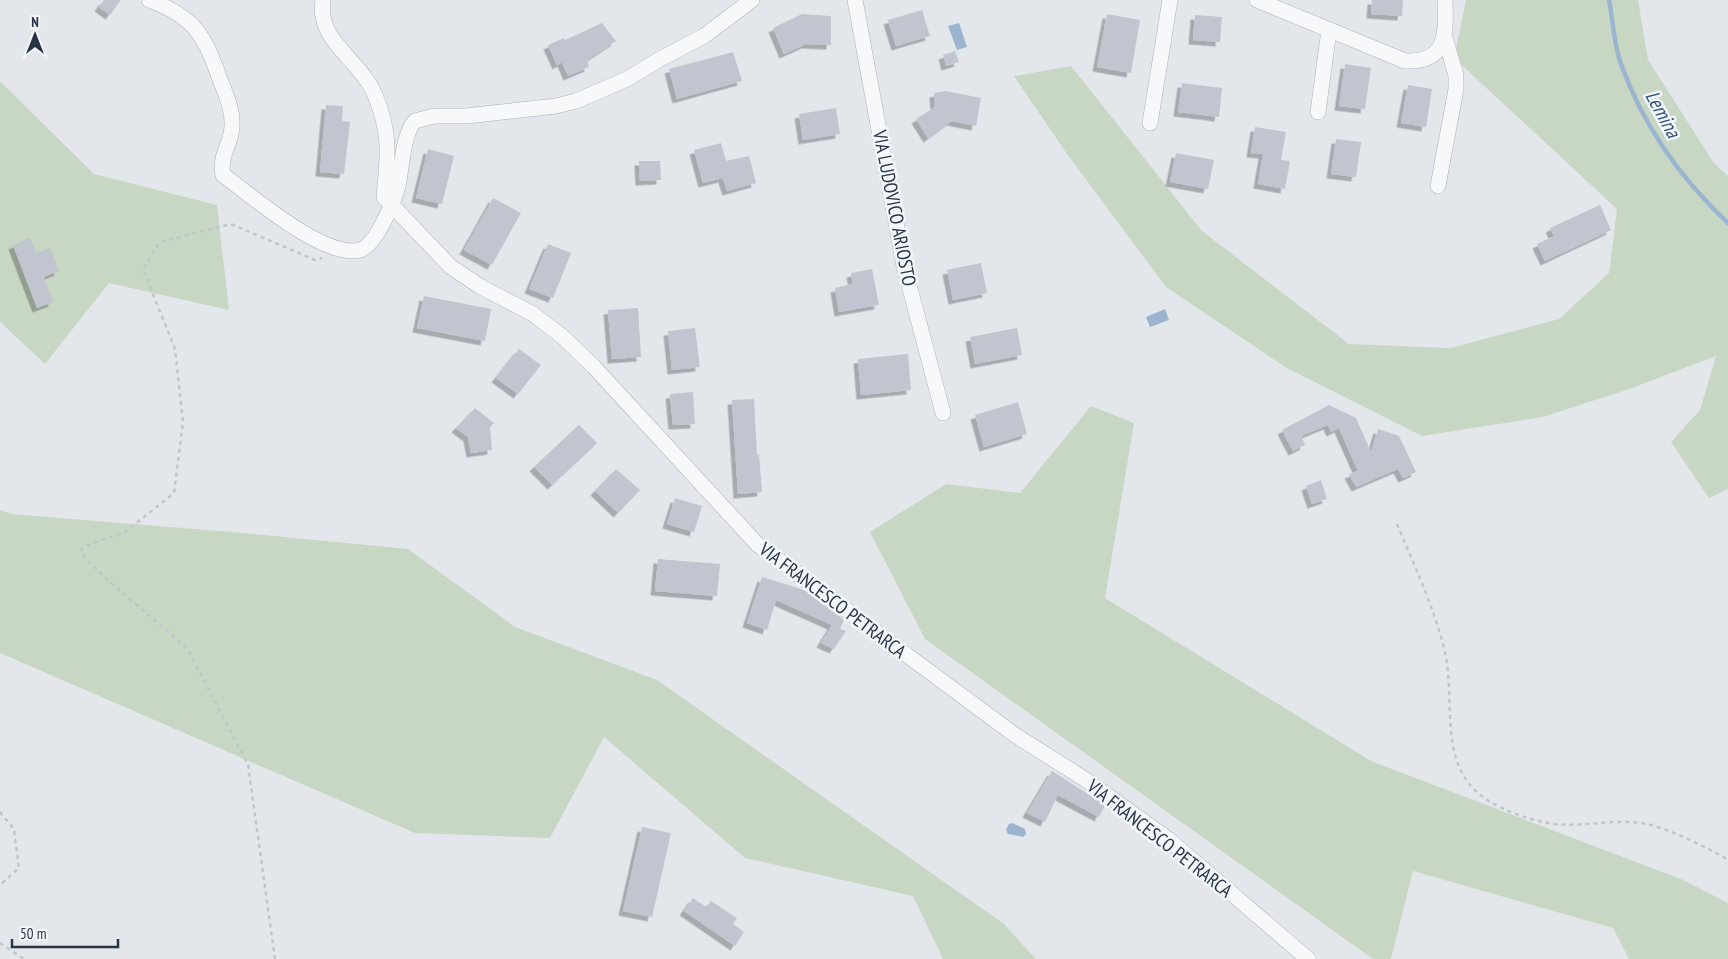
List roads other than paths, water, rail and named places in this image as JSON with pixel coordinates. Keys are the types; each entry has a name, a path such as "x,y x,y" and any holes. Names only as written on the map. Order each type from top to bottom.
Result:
{"street":[{"path":"148,0 171,8 190,23 203,36 211,52 232,113 232,129 221,163 223,175 280,218 323,244 348,251 362,249 374,238 391,206 396,194 408,134 415,121 429,116 466,116 556,106 576,101 627,79 704,36 752,0"},
{"path":"323,0 322,14 328,34 367,79 380,108 389,150 384,197 391,206"},
{"name":"VIA LUDOVICO ARIOSTO","path":"855,0 904,266 943,414"},
{"path":"1150,123 1170,0"},
{"path":"1257,0 1405,62 1418,62 1429,58 1445,38"},
{"path":"1438,186 1456,88 1456,75 1445,38 1445,0"},
{"path":"1318,112 1330,30"},
{"name":"VIA FRANCESCO PETRARCA","path":"391,206 452,267 481,287 533,314 563,337 594,367 757,544 1015,735 1086,780 1168,839 1308,959"}],"water":[{"path":"959,23 967,47 957,50 948,26"},
{"path":"1165,309 1169,320 1150,327 1146,317"},
{"path":"1012,823 1025,829 1026,834 1023,837 1008,834 1006,830 1009,824"}],"waterway":[{"name":"Lemina","path":"1609,0 1615,41 1621,64 1640,108 1652,130 1679,169 1728,223"}]}
